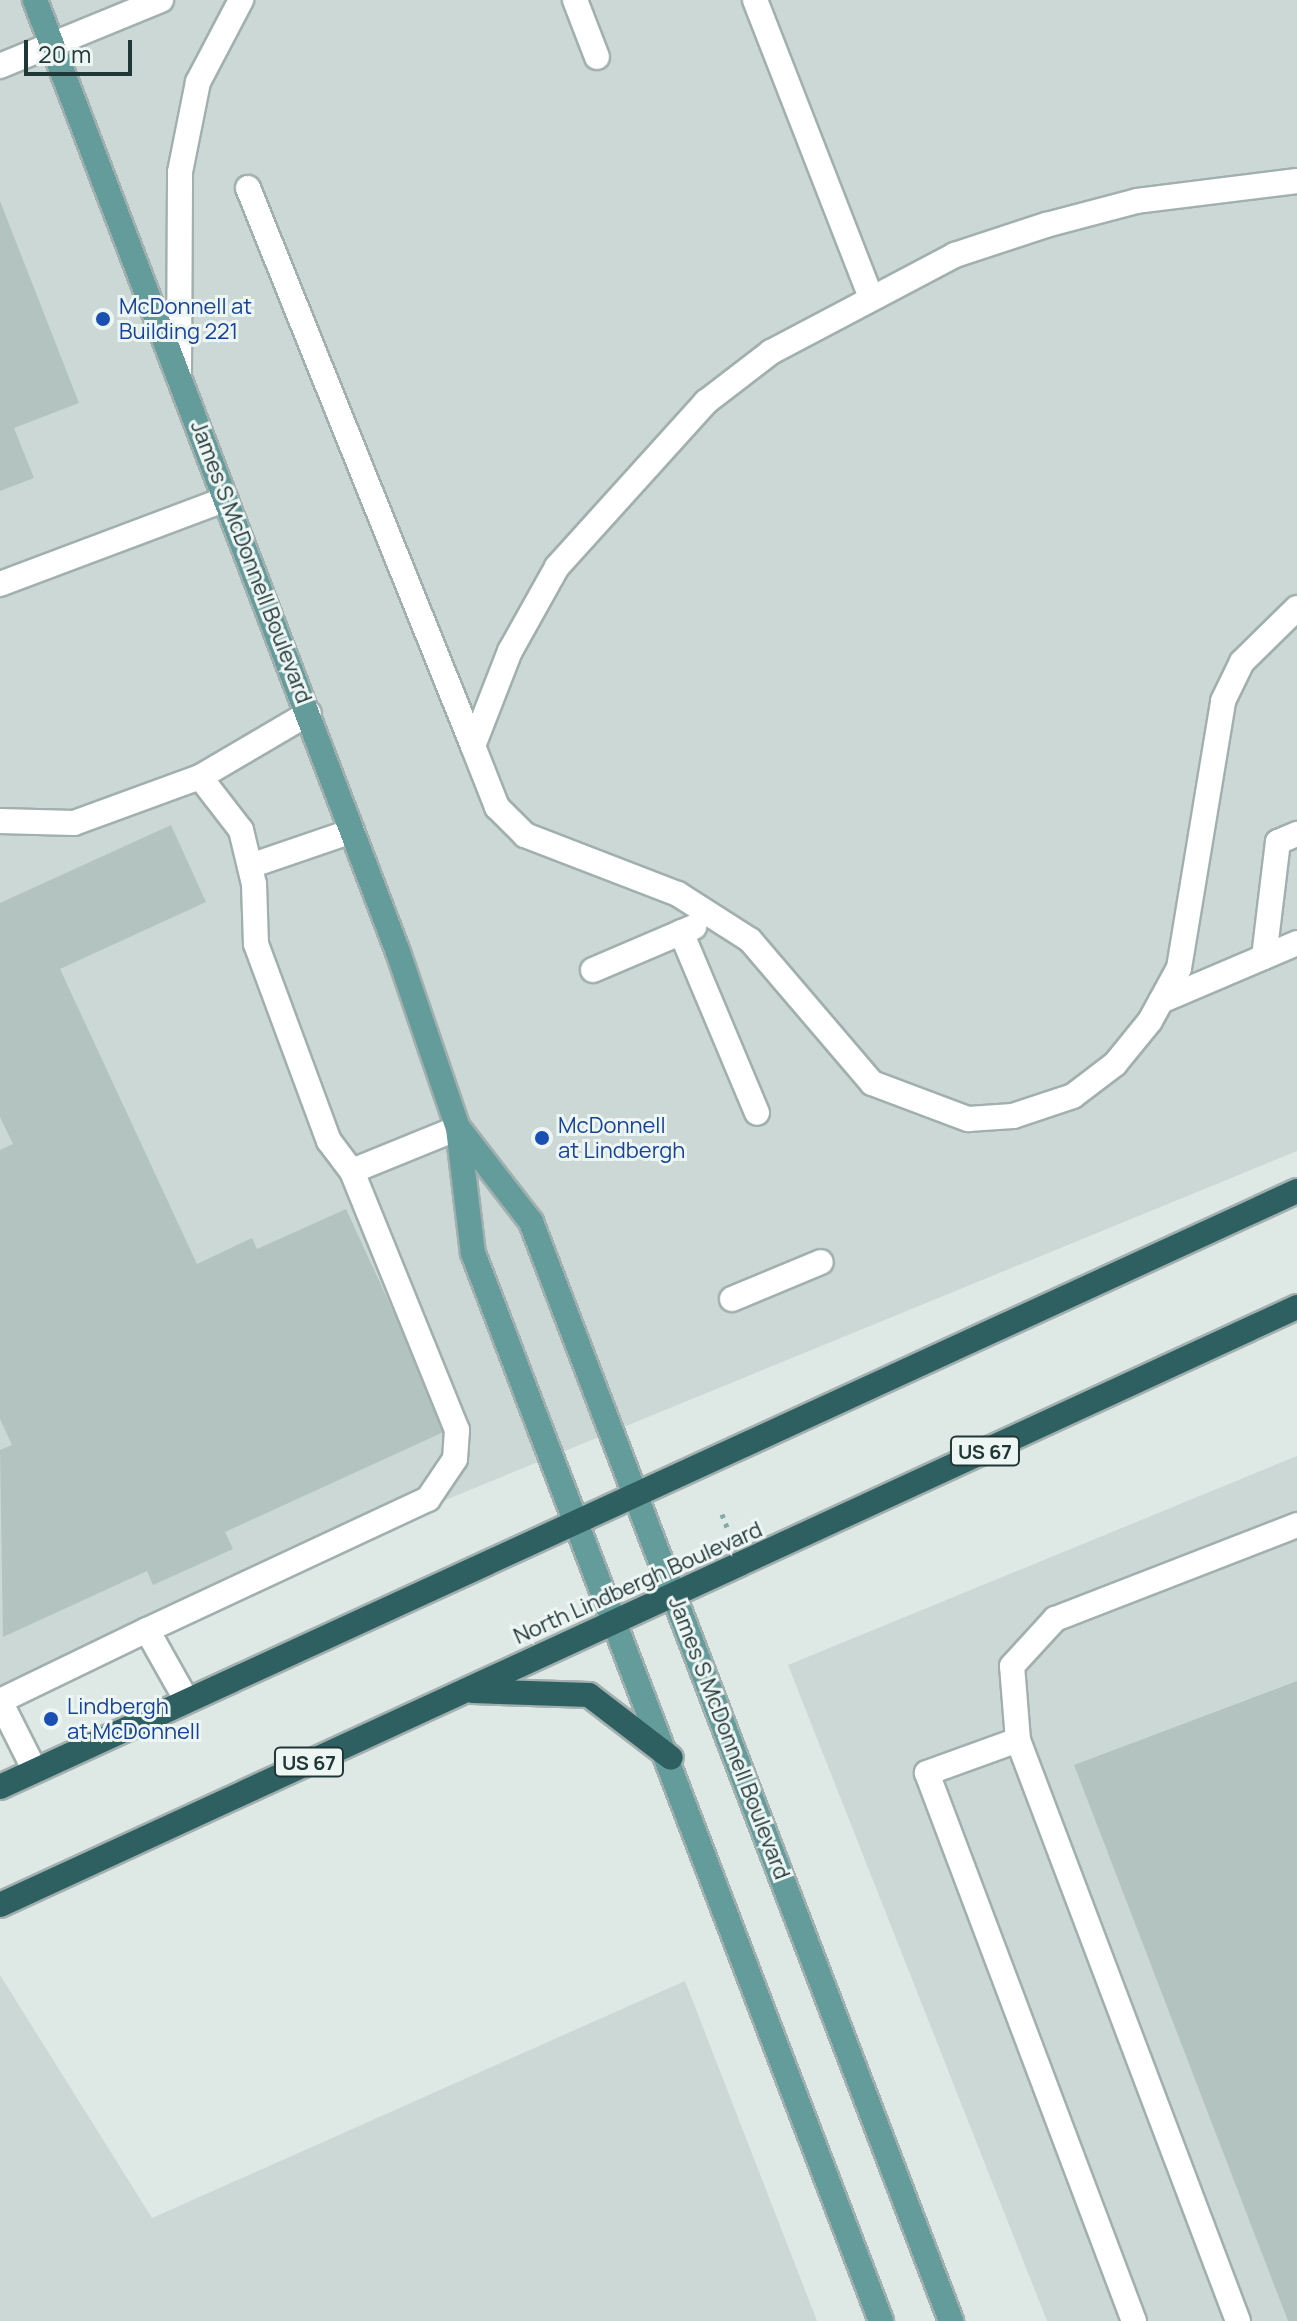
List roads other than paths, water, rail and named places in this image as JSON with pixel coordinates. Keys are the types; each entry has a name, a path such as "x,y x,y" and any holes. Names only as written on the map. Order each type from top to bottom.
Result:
{"highway":[{"path":"0,1787 634,1491 1297,1191"},
{"name":"North Lindbergh Boulevard","path":"0,1905 463,1691 675,1597 1297,1307"},
{"path":"463,1691 589,1695 671,1758"}],"main road":[{"name":"James S McDonnell Boulevard","path":"35,0 309,713 458,1128 473,1253 619,1621 881,2321"},
{"name":"James S McDonnell Boulevard","path":"458,1128 531,1222 951,2321"}],"lane":[{"path":"0,66 161,0"},
{"path":"179,373 180,172 198,82 241,0"},
{"path":"575,0 597,57"},
{"path":"755,0 871,297"},
{"path":"473,746 510,651 557,567 619,494 706,402 771,352 955,255 1046,225 1137,201 1297,181"},
{"path":"248,188 497,807 525,835 678,894 750,940 872,1083 968,1119 1013,1116 1073,1096 1115,1064 1161,1001 1179,968 1223,701 1242,662 1297,608"},
{"path":"0,584 226,499"},
{"path":"0,821 74,823 200,777 309,713"},
{"path":"35,1771 0,1701 428,1499 455,1459 457,1430 352,1171 329,1141 256,944 250,866 241,830 200,777"},
{"path":"250,866 352,831"},
{"path":"1264,957 1278,842 1297,834"},
{"path":"593,970 716,919"},
{"path":"681,932 757,1113"},
{"path":"1161,1001 1297,943"},
{"path":"352,1171 458,1128"},
{"path":"732,1299 821,1262"},
{"path":"1238,2321 1018,1740 1012,1666 1055,1619 1297,1525"},
{"path":"147,1630 187,1701"},
{"path":"1018,1740 927,1773 1134,2321"}],"place":[{"name":"McDonnell at Building 221","path":"103,319"},
{"name":"McDonnell at Lindbergh","path":"542,1138"},
{"name":"Lindbergh at McDonnell","path":"51,1719"}]}
